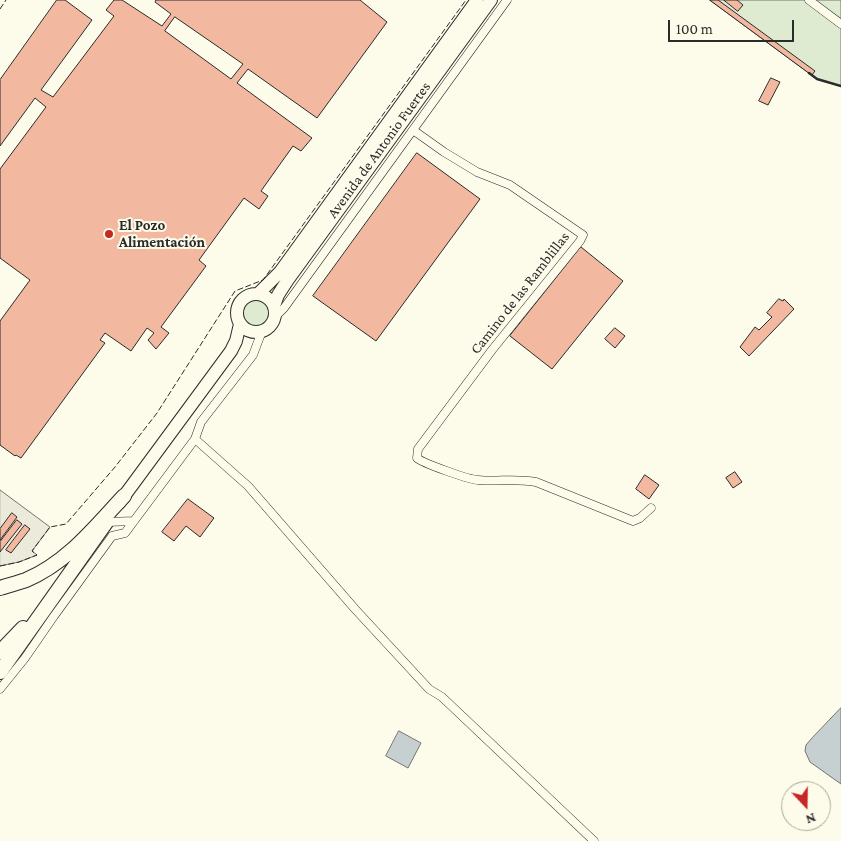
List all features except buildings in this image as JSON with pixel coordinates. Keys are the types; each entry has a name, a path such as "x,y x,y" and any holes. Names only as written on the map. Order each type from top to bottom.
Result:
{"highway":[{"path":"0,588 26,580 48,568 70,552 124,496"},
{"path":"0,672 106,522"},
{"path":"0,652 58,591"},
{"path":"0,665 23,640"}],"main road":[{"name":"Avenida de Antonio Fuertes","path":"258,294 280,272 477,0"},
{"name":"Avenida de Antonio Fuertes","path":"274,312 278,294 287,280 491,0"},
{"path":"231,351 268,328 274,312 268,298 258,294 246,296 241,300 236,312 240,324 244,328 259,332"},
{"path":"106,522 231,351 236,341 240,324"}],"street":[{"name":"Avenida de Antonio Fuertes","path":"274,312 284,308 507,0"},
{"path":"809,0 841,24"},
{"name":"Camino de las Ramblillas","path":"413,130 477,172 510,185 583,235 463,388 418,449 417,458 420,462 429,466 477,481 520,479 536,482 633,521 640,518 651,508"},
{"path":"0,688 25,658 112,536 125,533 195,439 201,422 253,355 259,332"},
{"path":"195,439 248,486 354,609 429,689 442,697 594,841"},
{"path":"112,536 106,522 134,520"}],"green space":[{"path":"710,0 841,0 841,86 817,79"},
{"path":"256,296 263,297 268,301 272,306 272,320 268,325 263,329 256,330 249,329 244,325 240,320 239,313 240,306 244,301 249,297"}],"shaded area":[{"path":"0,490 50,527 32,551 37,555 19,562 0,566"},
{"path":"841,708 841,784 810,762 805,751 806,745"},
{"path":"399,731 421,743 408,768 386,756"}],"fence":[{"path":"0,9 6,0"},
{"path":"0,566 19,562 37,555 32,551 50,527 66,524 115,467 157,413 235,291 263,280 466,0"}],"wall":[{"path":"809,73 817,79 841,86"}],"place":[{"name":"El Pozo Alimentación","path":"109,234"}]}
